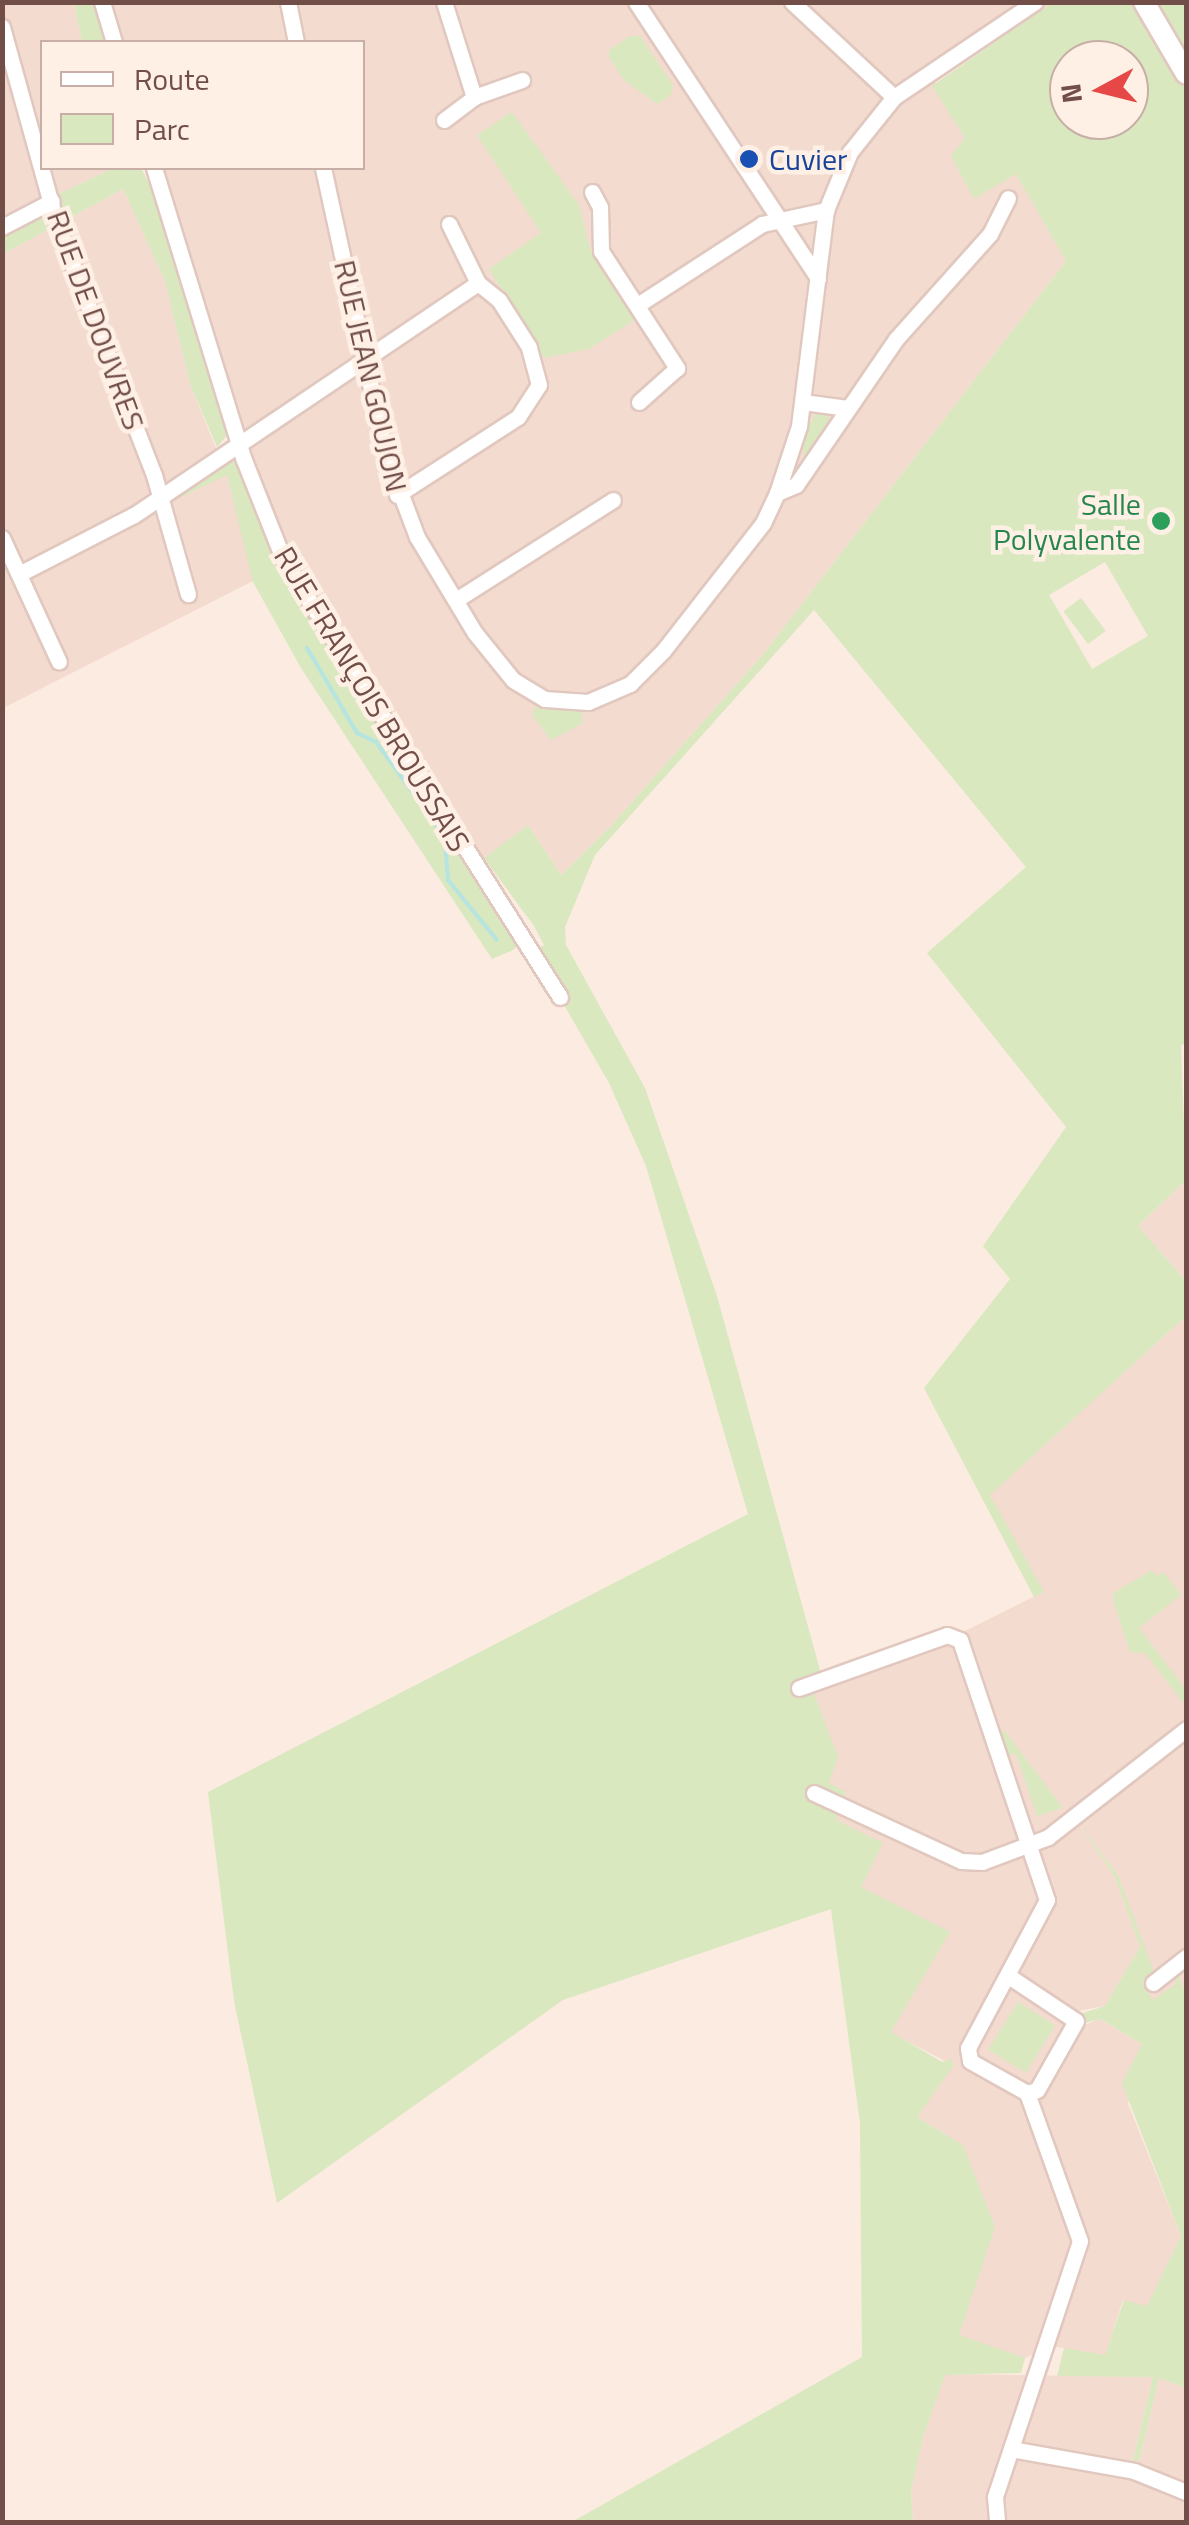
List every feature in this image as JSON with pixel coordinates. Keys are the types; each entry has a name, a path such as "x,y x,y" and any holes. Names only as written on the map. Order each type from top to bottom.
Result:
{"main road":[{"path":"1144,2 1186,74"}],"street":[{"path":"102,2 113,40"},
{"path":"288,2 296,40"},
{"path":"444,2 474,97"},
{"path":"636,2 818,278"},
{"path":"792,2 894,97"},
{"path":"778,493 803,402 826,210 850,152 894,97 1035,2"},
{"name":"RUE DE DOUVRES","path":"2,27 40,159"},
{"path":"444,120 474,97 522,80"},
{"name":"RUE DE DOUVRES","path":"43,170 160,497 188,594"},
{"name":"RUE FRANÇOIS BROUSSAIS","path":"155,170 261,508 308,606 560,997"},
{"name":"RUE JEAN GOUJON","path":"323,170 397,496 456,600 506,672 560,702 604,698 642,672 763,522 778,493"},
{"path":"592,192 600,208 601,250 677,368 673,378 640,402"},
{"path":"778,493 796,485 916,314 990,234 1008,198"},
{"path":"2,228 52,201"},
{"path":"639,304 778,219 826,210"},
{"path":"397,496 533,402 540,385 529,347 481,285 449,224"},
{"path":"20,574 160,497 242,439 481,285"},
{"path":"803,402 848,408"},
{"path":"456,600 613,500"},
{"path":"2,538 59,662"},
{"path":"800,1688 955,1636 1047,1900 968,2056 1027,2093 1080,2242 995,2498 997,2522"},
{"path":"814,1793 961,1861 1030,1847 1186,1729"},
{"path":"1153,1983 1186,1957"},
{"path":"1010,1977 1076,2021 1037,2090 1027,2093"},
{"path":"1011,2449 1134,2471 1186,2492"}],"shaded area":[{"path":"3,3 74,3 82,40 40,40 40,170 110,170 3,220"},
{"path":"102,3 1052,3 934,80 966,138 960,150 974,198 1016,173 1066,261 765,652 609,828 561,875 528,825 474,866 284,561 155,170 365,170 365,40 113,40"},
{"path":"123,189 165,281 190,384 227,475 255,580 3,708 3,254"},
{"path":"1186,1180 1186,1281 1138,1226"},
{"path":"1186,1316 1186,1997 1179,1974 1176,1985 1152,2001 1143,1981 1153,1972 1118,1875 1079,1824 1115,1877 1140,1947 1105,2006 1072,2012 1076,2029 1099,2019 1142,2044 1128,2104 1181,2236 1147,2307 1123,2300 1105,2356 1052,2346 1025,2358 959,2336 963,2145 917,2117 953,2065 891,2033 861,1887 835,1820 843,1803 829,1783 837,1757 810,1685 955,1636 1043,1592 989,1495"},
{"path":"945,2374 1153,2377 1133,2460 1139,2461 1159,2378 1186,2388 1186,2522 913,2522 911,2491 923,2438"}],"green space":[{"path":"74,3 96,3 108,40 82,40"},
{"path":"1052,3 1134,3 1186,89 1186,1042 1181,1046 1186,1180 1138,1226 1186,1281 1186,1316 990,1495 1044,1592 1034,1597 924,1388 1010,1279 983,1246 1066,1127 927,953 1026,867 814,610 595,855 565,927 566,945 645,1088 717,1296 823,1681 811,1686 838,1757 829,1783 846,1792 836,1820 883,1843 861,1887 950,1932 891,2032 942,2062 951,2059 954,2065 917,2117 963,2145 995,2227 959,2335 1025,2358 1021,2373 945,2375 923,2438 911,2491 913,2522 572,2522 862,2357 860,2123 831,1909 563,2000 277,2203 234,2001 208,1792 748,1514 646,1166 609,1083 533,951 544,945 484,858 528,825 561,875 609,828 765,652 1066,261 1016,174 974,199 951,156 965,138 932,86","holes":["1105,562 1148,636 1092,669 1049,595"]},
{"path":"1153,3 1186,3 1186,60"},
{"path":"630,36 640,36 673,85 671,95 657,104 624,80 609,57 609,50"},
{"path":"512,112 579,205 590,249 634,320 589,349 544,358 489,269 541,233 477,135"},
{"path":"110,170 142,170 153,191 230,432 217,447 190,384 165,281 123,189 3,254 3,220"},
{"path":"818,410 834,422 803,464 805,432"},
{"path":"232,457 298,602 503,919 519,945 513,950 492,959 301,668 253,582 227,475 169,503"},
{"path":"1081,598 1106,631 1088,644 1063,611"},
{"path":"536,705 582,712 583,723 551,740 532,715"},
{"path":"1152,1570 1157,1576 1163,1572 1181,1595 1139,1628 1186,1690 1186,1706 1145,1653 1130,1652 1113,1600 1113,1593"},
{"path":"1004,1730 1062,1808 1037,1816 1016,1753 1004,1757 997,1735"},
{"path":"1079,1824 1118,1875 1154,1972 1143,1981 1152,2000 1175,1985 1178,1972 1186,1997 1186,2388 1159,2378 1139,2461 1133,2460 1153,2377 1057,2376 1064,2348 1105,2355 1124,2300 1147,2306 1181,2236 1122,2083 1142,2044 1100,2019 1085,2023 1083,2013 1105,2006 1140,1947 1115,1877"},
{"path":"1018,2002 1055,2025 1026,2073 988,2049"}],"waterway":[{"path":"307,648 357,733 376,742 424,808"},
{"path":"435,824 445,840 448,880 497,940"}],"place":[{"name":"Cuvier","path":"749,159"},
{"name":"Salle Polyvalente","path":"1161,521"}]}
